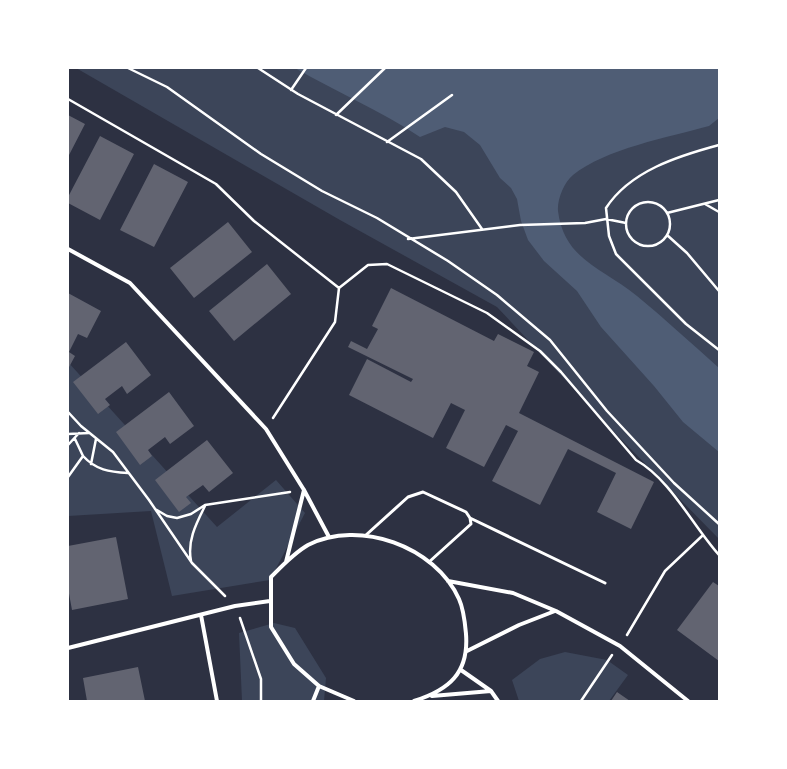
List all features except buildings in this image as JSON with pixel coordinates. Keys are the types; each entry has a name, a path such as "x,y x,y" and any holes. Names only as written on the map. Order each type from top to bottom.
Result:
{"street":[{"path":"68,249 130,283 266,429 304,490 329,537"},
{"path":"286,562 304,490"},
{"path":"354,701 319,686 294,664 271,627 270,601 271,577 286,562 307,546 329,537 352,534 366,535 412,551 429,562 448,581 459,599 465,619 467,650 461,670 450,684 431,696"},
{"path":"448,581 513,593 556,611 620,646 688,701"},
{"path":"68,648 235,606 270,601"},
{"path":"467,650 556,611"},
{"path":"201,615 217,701"},
{"path":"461,670 491,692 498,701"},
{"path":"313,701 319,686"},
{"path":"414,701 431,696 491,692"}],"lane":[{"path":"366,535 408,498 423,492 466,512 470,518 471,524 429,562"},
{"path":"470,518 605,583"}],"path":[{"path":"128,68 167,87 262,154 322,190 377,218 408,239 448,262 497,295 550,340 617,422 674,484 719,524"},
{"path":"258,68 291,90 421,159 456,192 482,228"},
{"path":"291,90 306,68"},
{"path":"336,115 385,68"},
{"path":"387,142 452,95"},
{"path":"68,99 216,184 254,221 340,288"},
{"path":"719,145 679,156 623,187 613,197 606,208 609,236 616,254 686,324 719,350"},
{"path":"667,213 719,200"},
{"path":"655,203 667,213 670,224 667,235 660,242 651,246 642,245 633,240 628,232 626,223 628,215 633,208 639,204 655,203"},
{"path":"704,204 719,212"},
{"path":"408,239 482,228 520,225 585,223 606,219 626,223"},
{"path":"667,235 687,253 719,291"},
{"path":"266,429 335,322 340,288 368,265 387,264 487,313 540,351 561,372 636,460 648,467 658,476 702,536 719,555"},
{"path":"68,412 89,433 113,452 192,563 235,606 262,679 261,701"},
{"path":"68,445 80,433"},
{"path":"68,434 89,433"},
{"path":"91,464 96,438"},
{"path":"75,439 83,456 91,464 100,469 128,473"},
{"path":"68,477 83,456"},
{"path":"154,508 167,516 177,518 191,514 205,505 304,490"},
{"path":"192,563 189,550 192,537 205,505"},
{"path":"581,701 607,660 620,646 665,571 702,536"}],"shaded area":[{"path":"76,68 719,68 719,539 616,434 497,307 340,220"},
{"path":"295,68 719,68 719,118 709,126 638,145 602,158 586,166 573,175 567,182 562,192 558,211 562,228 568,241 577,252 599,270 637,296 719,368 719,452 683,422 654,386 601,327 577,291 544,261 528,240 521,221 517,199 511,188 500,178 480,145 464,132 445,127 420,137 389,118"},
{"path":"68,362 217,527 276,480 305,513 270,580 172,596 151,511 68,516"},
{"path":"274,623 295,628 326,678 324,701 242,701 239,633"},
{"path":"565,652 607,660 628,675 609,701 519,701 512,680 540,659"}]}
